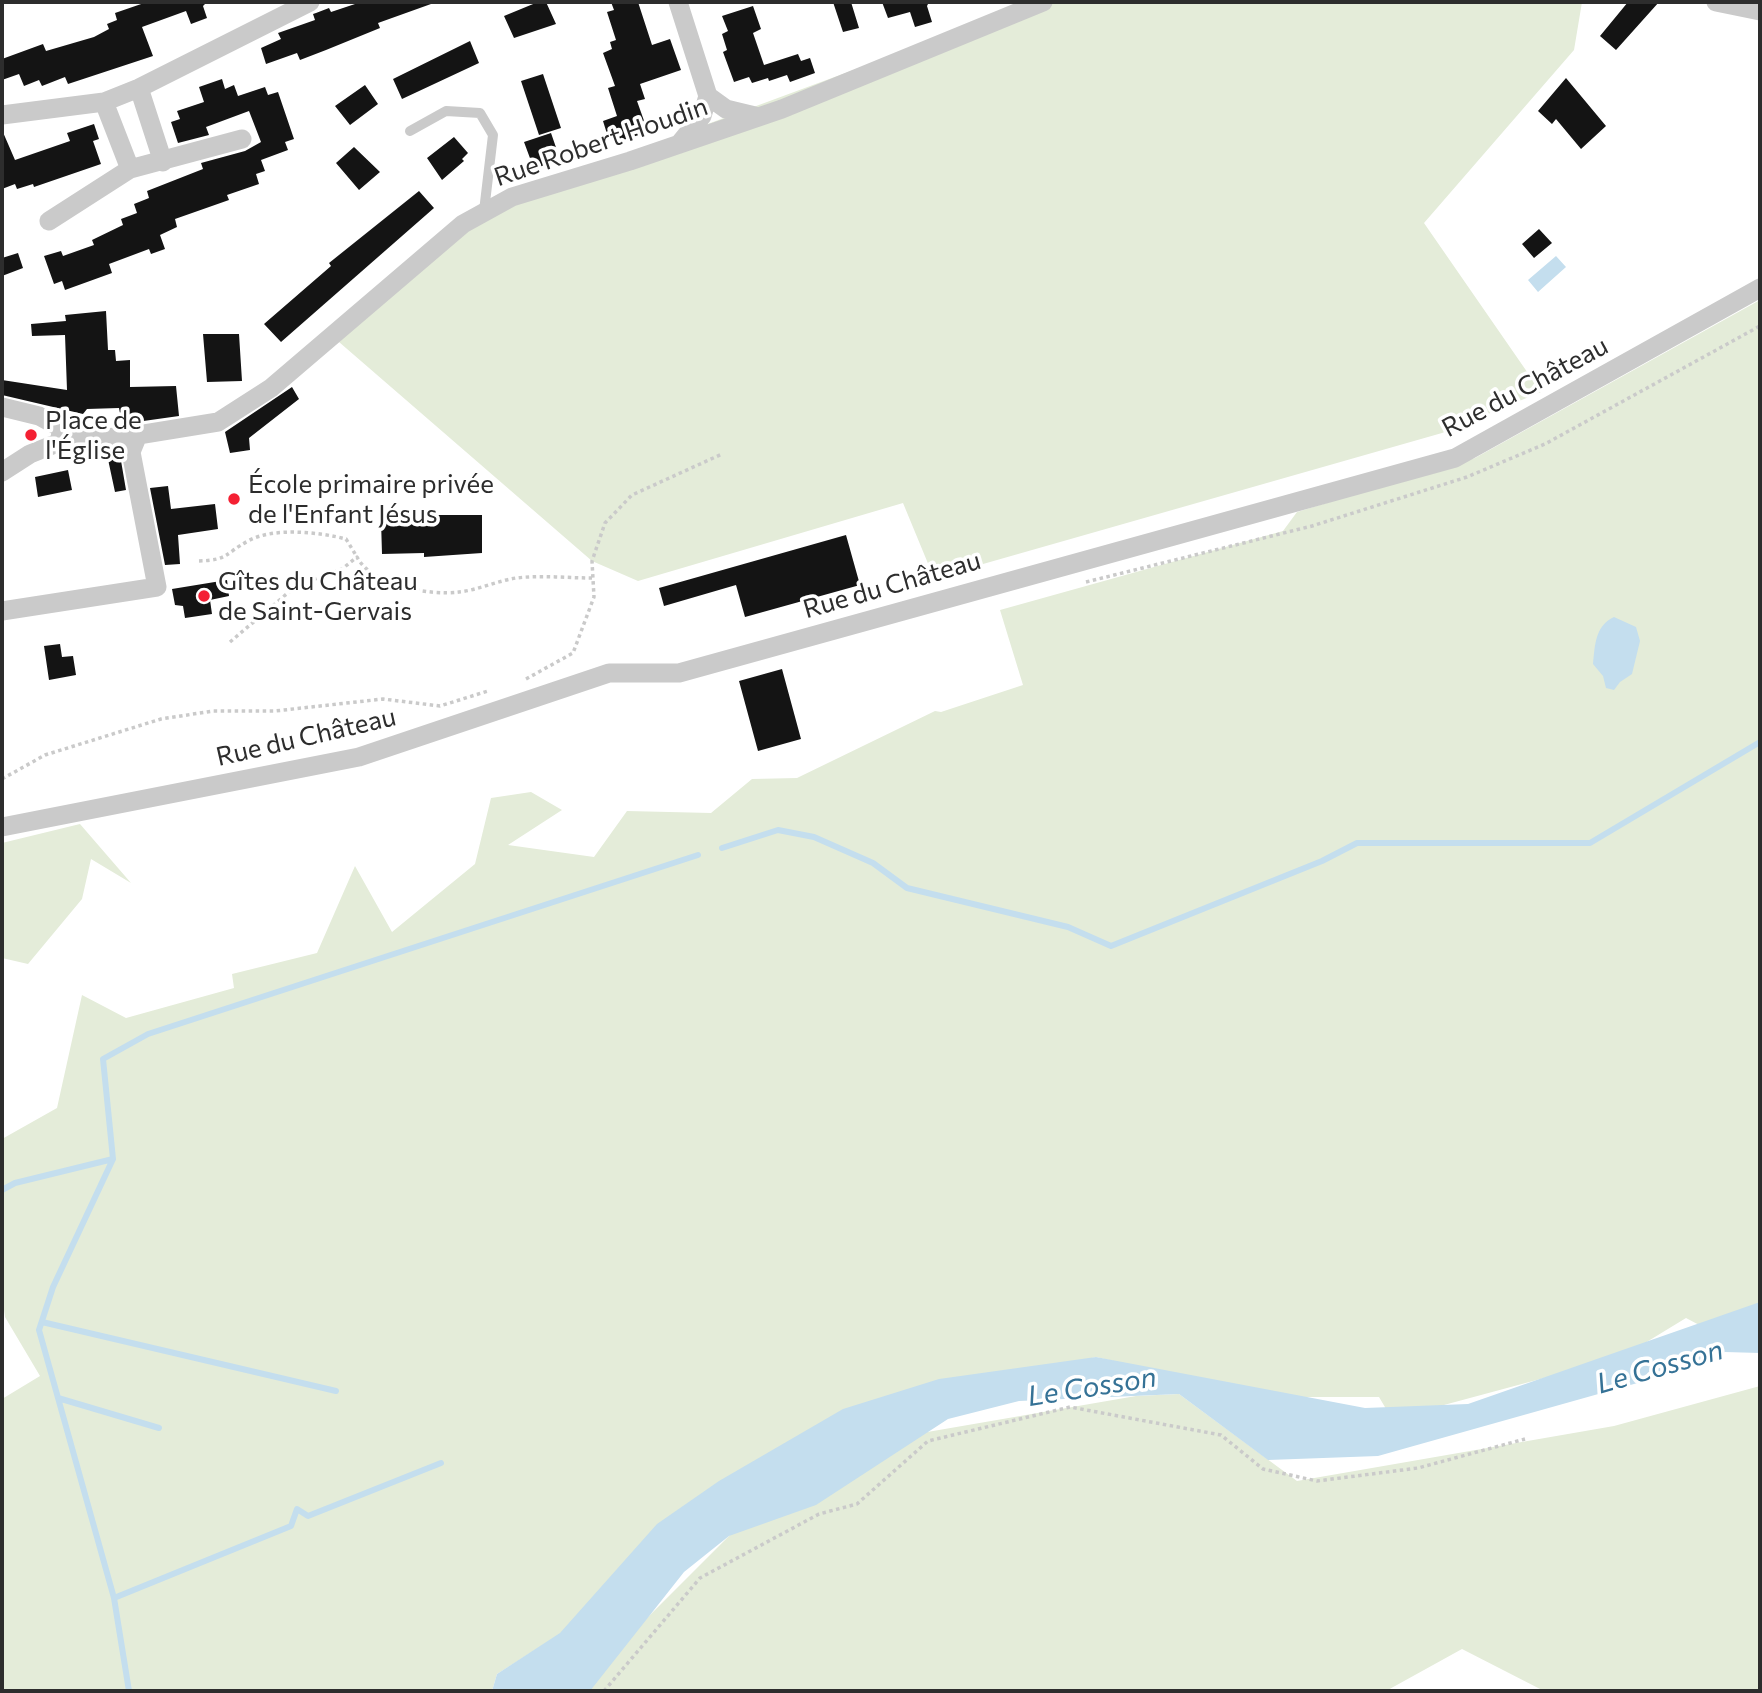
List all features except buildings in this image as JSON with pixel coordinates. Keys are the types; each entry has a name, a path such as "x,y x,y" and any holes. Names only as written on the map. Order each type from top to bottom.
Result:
{"street":[{"path":"2,115 104,102 139,88 310,2"},
{"path":"678,2 708,96 702,116 680,144"},
{"name":"Rue Robert Houdin","path":"2,472 30,454 60,443 138,435 218,422 261,395 463,223 512,197 782,109 1043,2"},
{"path":"1716,2 1760,11"},
{"path":"139,88 163,162"},
{"path":"708,96 726,109 756,117"},
{"path":"104,102 130,169"},
{"path":"49,221 130,169 242,139"},
{"name":"Rue du Château","path":"2,827 359,757 609,673 679,673 1455,458 1760,288"},
{"path":"2,407 39,416 61,428 60,443"},
{"path":"2,611 157,587 131,452 138,435"}],"lane":[{"path":"410,131 446,111 480,113 493,135 484,212"}],"path":[{"path":"523,681 573,653 594,597 592,561 605,523 632,495 722,454"},
{"path":"199,561 222,560 250,540 277,534 327,534 346,539 363,568 398,585 425,592 458,592 516,578 592,578"},
{"path":"230,642 296,586 342,569 358,557"},
{"path":"2,779 45,755 161,719 213,711 275,711 383,699 440,706 499,688"},
{"path":"604,1691 700,1578 819,1514 857,1504 928,1441 1070,1407 1221,1435 1263,1469 1317,1481 1418,1468 1525,1439"}],"green space":[{"path":"1037,2 1582,2 1574,50 1424,223 1541,392 1442,433 934,578 903,503 638,581 592,561 339,342 470,212"},
{"path":"1760,300 1760,1309 1703,1327 1686,1318 1622,1357 1392,1419 1379,1397 1273,1397 1096,1357 944,1391 497,1674 492,1691 2,1691 2,1399 40,1376 5,1317 2,1295 2,1139 57,1108 82,995 126,1018 234,988 232,974 317,953 355,866 392,932 475,864 491,798 531,792 562,810 508,845 594,857 627,811 711,813 752,779 797,778 935,711 941,712 1023,685 1000,610 1283,531 1297,512 1475,458"},
{"path":"80,824 131,883 91,859 82,899 28,964 2,958 2,843"},
{"path":"1760,1386 1760,1691 1544,1691 1462,1649 1386,1691 574,1691 729,1536 881,1440 1136,1396 1179,1394 1297,1481 1614,1426"}],"water":[{"path":"1556,256 1566,267 1538,292 1528,280"},
{"path":"1614,617 1636,627 1640,641 1632,674 1614,690 1606,688 1603,676 1593,664 1600,631 1603,625"},
{"name":"Le Cosson","path":"1760,1302 1760,1353 1725,1352 1641,1382 1378,1456 1268,1460 1179,1394 1019,1401 948,1419 816,1505 729,1536 684,1572 590,1691 492,1691 497,1674 560,1633 657,1524 719,1481 843,1409 939,1379 1096,1357 1365,1408 1468,1404"}],"waterway":[{"path":"722,848 778,830 814,837 873,863 907,888 1068,927 1111,946 1322,861 1357,843 1590,843 1760,742"},
{"path":"129,1691 114,1598 39,1330 53,1287 113,1159 103,1059 148,1034 698,855"},
{"path":"2,1190 15,1183 113,1159"},
{"path":"42,1322 336,1391"},
{"path":"58,1398 159,1428"},
{"path":"114,1598 291,1526 297,1509 308,1516 441,1463"}],"place":[{"name":"Place de l'Église","path":"31,435"},
{"name":"École primaire privée de l'Enfant Jésus","path":"234,499"},
{"name":"Gîtes du Château de Saint-Gervais","path":"204,596"}]}
